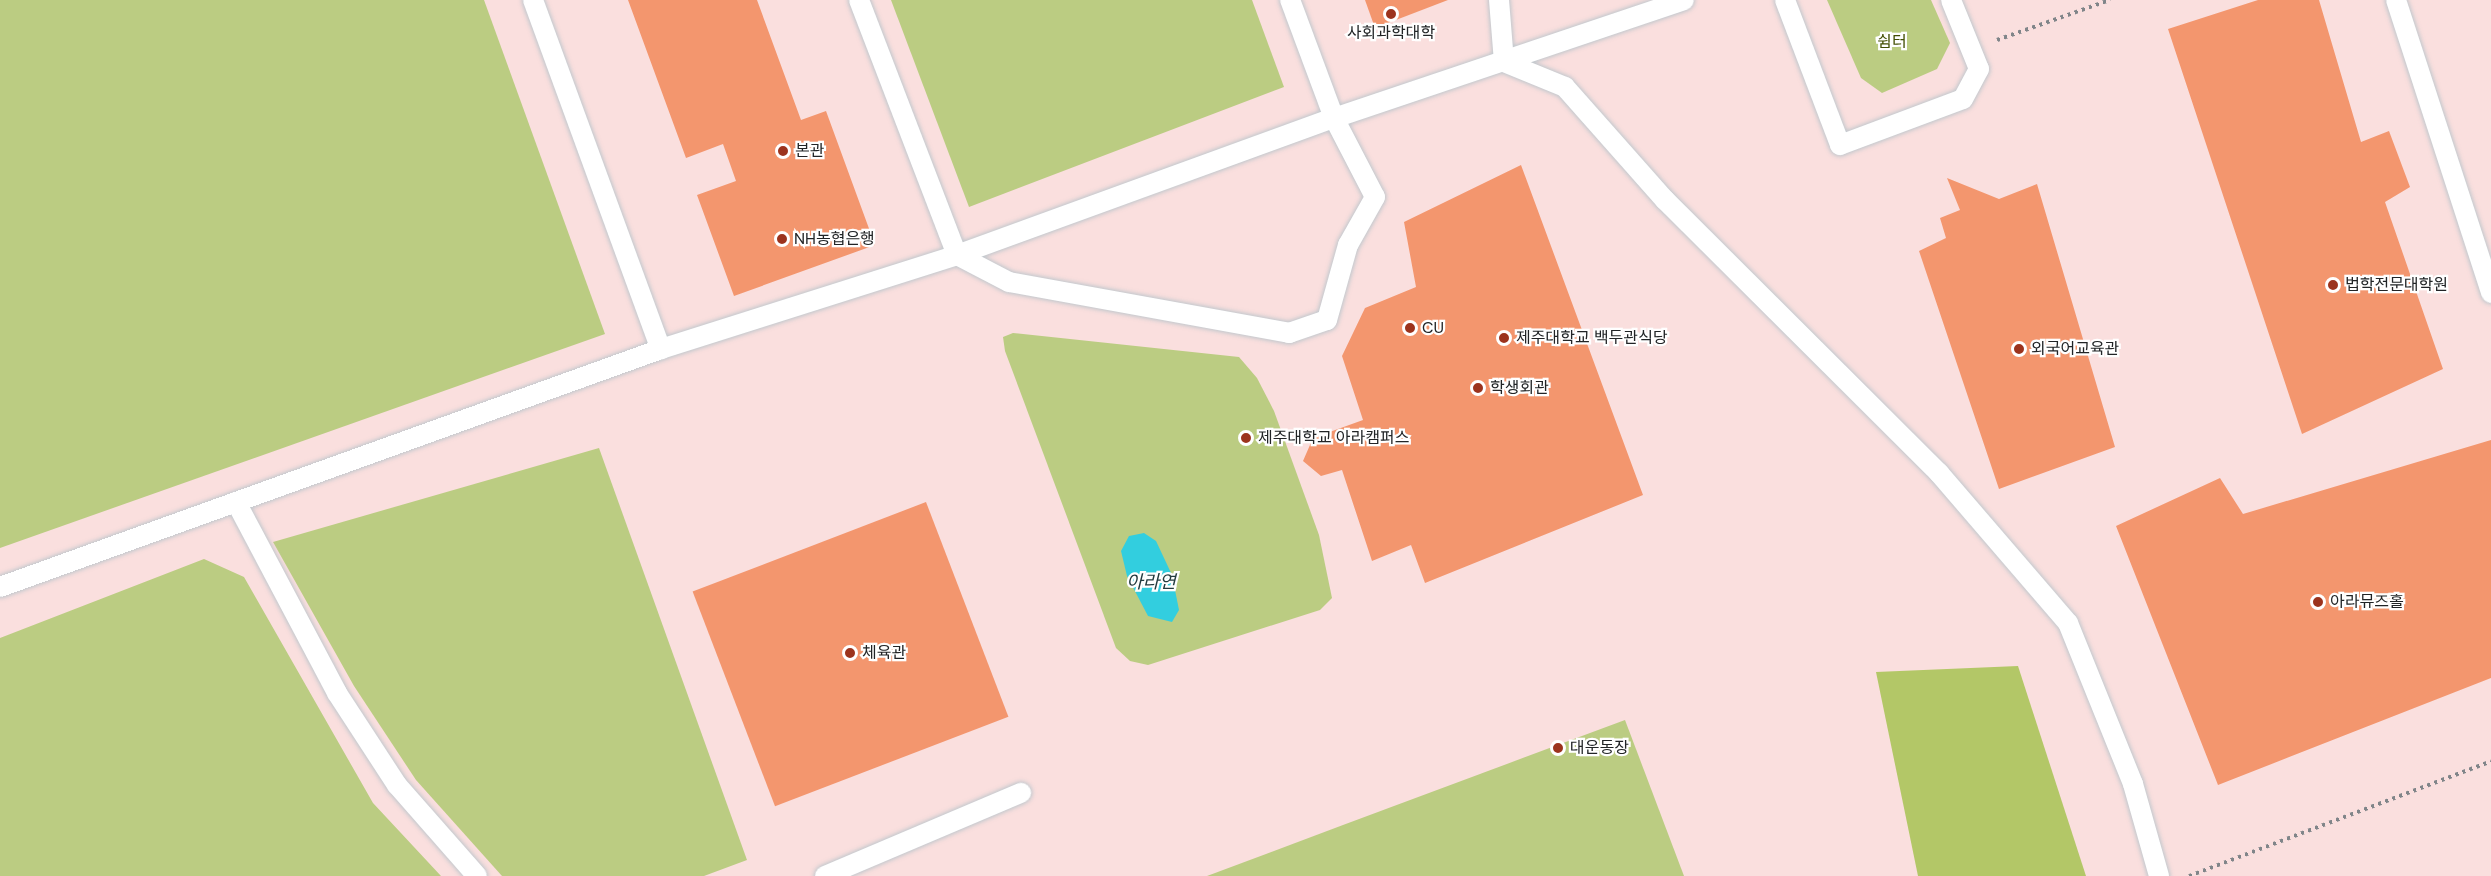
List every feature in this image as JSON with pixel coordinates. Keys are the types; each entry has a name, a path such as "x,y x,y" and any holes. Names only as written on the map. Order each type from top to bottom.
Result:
{"lane":[{"path":"533,0 662,349"},
{"path":"859,0 957,255 1008,282 1289,333 1327,320 1339,294 1348,245 1375,197 1334,118 1290,0"},
{"path":"1499,0 1504,62"},
{"path":"0,587 662,349 957,255 1334,118 1684,0"},
{"path":"1785,0 1840,145 1964,99 1979,69 1951,0"},
{"path":"2396,0 2491,293"},
{"path":"1504,62 1565,87 1665,200 1939,473 2068,622 2133,784 2159,876"},
{"path":"236,502 337,693 397,785 477,876"},
{"path":"825,876 1021,793"}],"path":[{"path":"1970,50 2110,0"},
{"path":"2189,876 2491,761"}],"shaded area":[{"name":"제주대학교 아라캠퍼스","path":"0,0 2491,0 2491,876 0,876"}],"green space":[{"path":"0,0 484,0 605,334 0,548"},
{"path":"891,0 1252,0 1284,87 969,207"},
{"name":"쉼터","path":"1827,0 1931,0 1950,43 1937,69 1882,93 1861,78"},
{"path":"1013,333 1239,357 1257,378 1274,411 1319,535 1332,598 1320,610 1148,665 1130,661 1116,648 1005,351 1003,337"},
{"path":"599,448 747,860 704,876 502,876 416,780 354,686 273,542"},
{"path":"204,559 244,577 373,803 441,876 0,876 0,638"},
{"path":"2018,666 2086,876 1918,876 1876,672"},
{"name":"대운동장","path":"1625,720 1684,876 1207,876 1343,825"}],"water":[{"name":"아라연","path":"1144,533 1156,541 1172,575 1179,610 1172,622 1148,616 1127,576 1121,551 1129,536"}],"building":[{"name":"본관","path":"628,0 757,0 801,120 826,111 875,245 734,296 697,195 736,181 723,144 686,158"},
{"name":"사회과학대학","path":"1365,0 1448,0 1375,28"},
{"name":"법학전문대학원","path":"2258,0 2319,0 2361,142 2389,131 2410,187 2385,202 2443,369 2302,434 2168,29"},
{"name":"학생회관","path":"1521,165 1643,495 1425,583 1411,545 1372,561 1342,470 1321,476 1303,461 1313,438 1363,420 1342,356 1365,308 1416,287 1404,222"},
{"name":"외국어교육관","path":"1947,178 1999,199 2037,184 2115,447 1999,489 1919,251 1946,238 1940,218 1960,210"},
{"name":"아라뮤즈홀","path":"2491,440 2491,678 2218,785 2116,526 2220,478 2243,514"},
{"name":"체육관","path":"926,502 1008,717 775,806 693,592"}],"place":[{"name":"사회과학대학","path":"1391,14"},
{"name":"본관","path":"783,151"},
{"name":"NH농협은행","path":"782,239"},
{"name":"법학전문대학원","path":"2333,285"},
{"name":"CU","path":"1410,328"},
{"name":"제주대학교 백두관식당","path":"1504,338"},
{"name":"외국어교육관","path":"2019,349"},
{"name":"학생회관","path":"1478,388"},
{"name":"제주대학교 아라캠퍼스","path":"1246,438"},
{"name":"아라뮤즈홀","path":"2318,602"},
{"name":"체육관","path":"850,653"},
{"name":"대운동장","path":"1558,748"}]}
